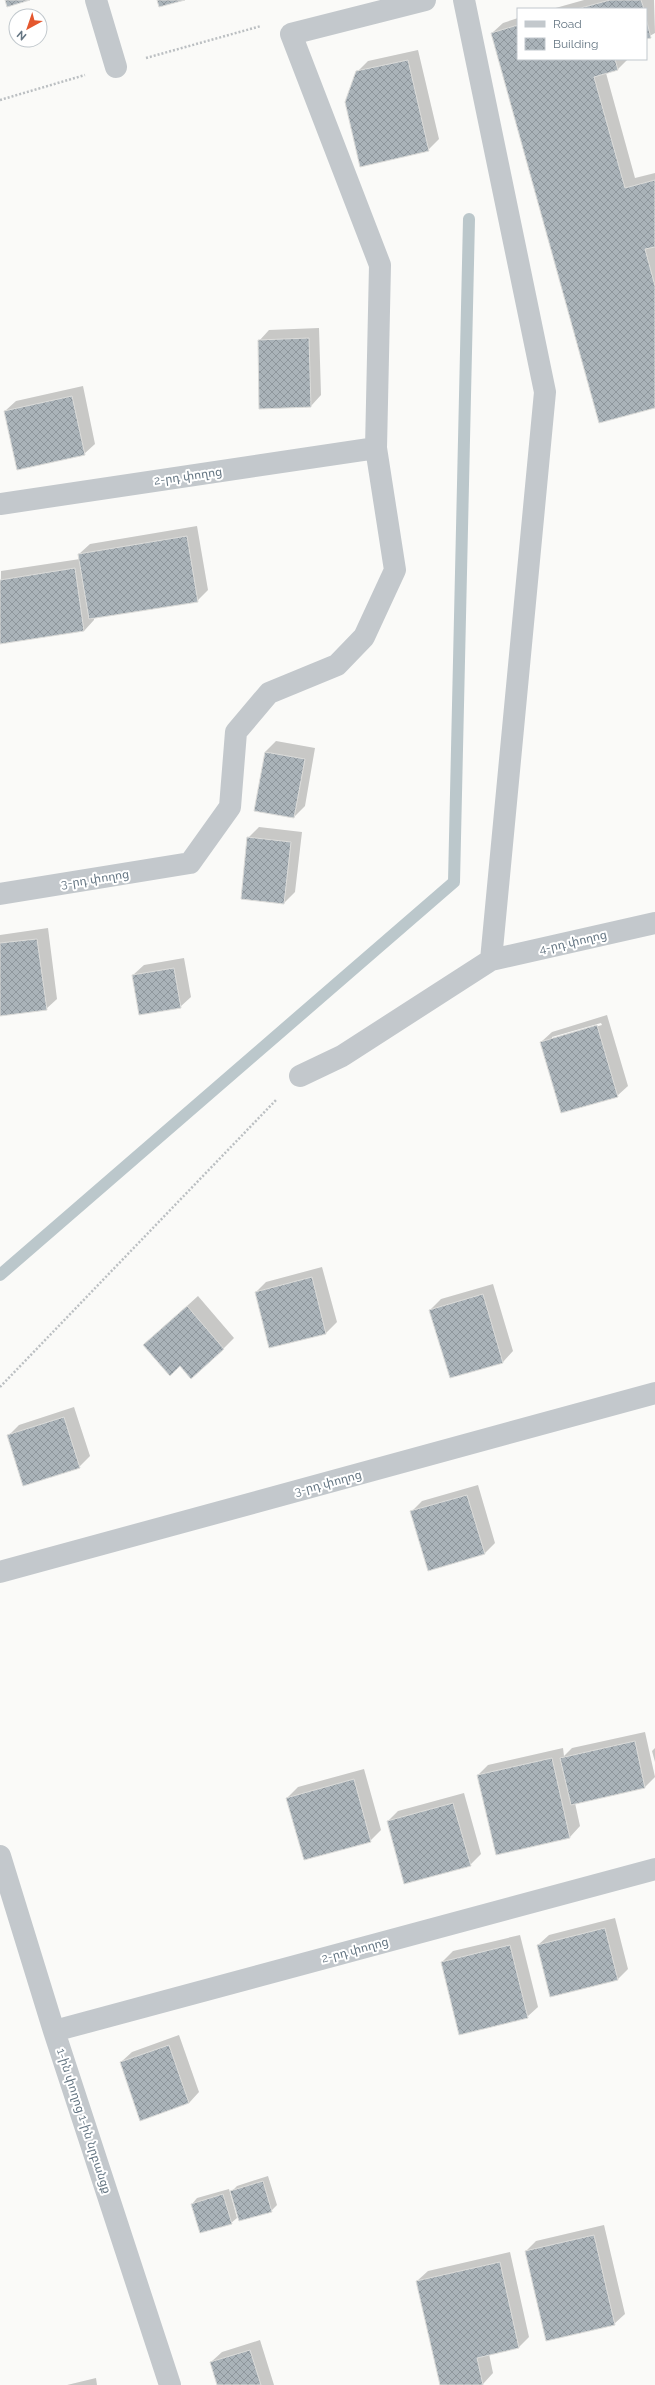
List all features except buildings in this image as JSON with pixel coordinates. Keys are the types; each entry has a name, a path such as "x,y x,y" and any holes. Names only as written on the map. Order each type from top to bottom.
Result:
{"street":[{"path":"96,0 116,67"},
{"path":"376,448 380,265 291,34 425,0"},
{"path":"300,1076 342,1056 491,960 545,392 464,0"},
{"name":"2-րդ փողոց","path":"0,504 376,448"},
{"name":"3-րդ փողոց","path":"0,894 190,863 230,807 236,732 269,693 338,664 364,637 395,570 376,448"},
{"name":"4-րդ փողոց","path":"491,960 655,923"},
{"name":"3-րդ փողոց","path":"0,1572 655,1393"},
{"name":"1-ին փողոց 1-ին նրբանցք","path":"0,1856 54,2031 170,2385"},
{"name":"2-րդ փողոց","path":"54,2031 655,1869"}],"path":[{"path":"0,100 269,24"},
{"path":"0,1387 300,1076"}],"waterway":[{"path":"0,1275 454,882 469,219"}]}
